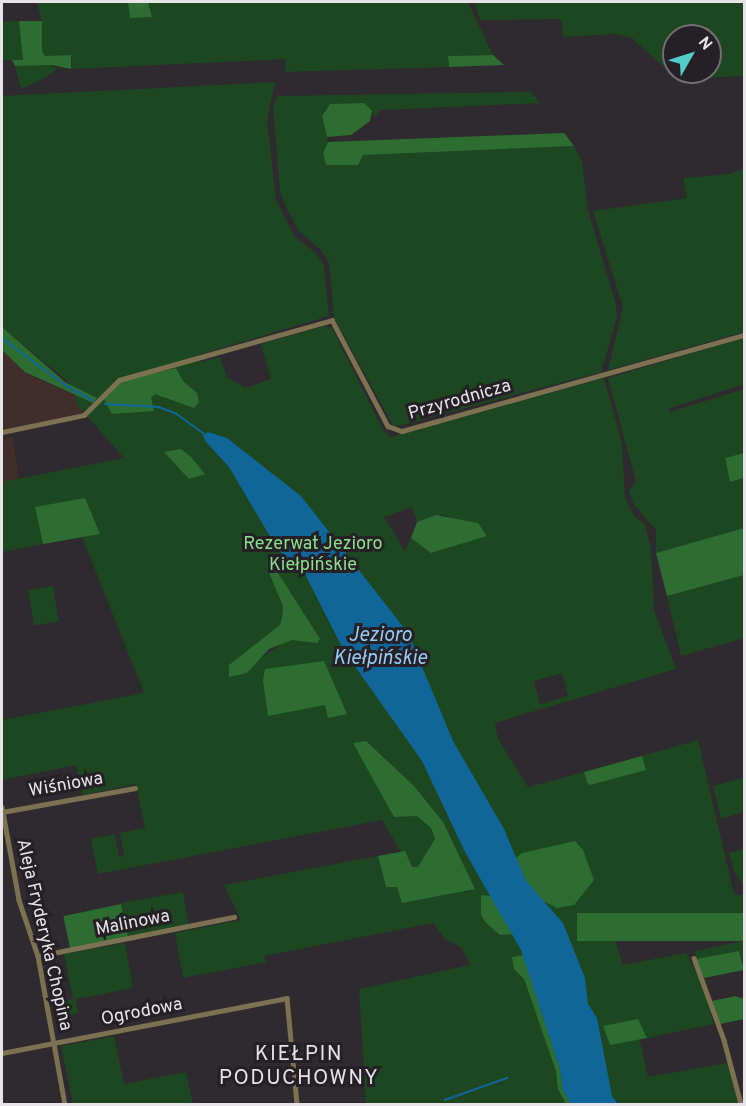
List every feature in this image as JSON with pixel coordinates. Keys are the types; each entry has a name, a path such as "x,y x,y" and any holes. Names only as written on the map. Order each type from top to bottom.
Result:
{"street":[{"name":"Przyrodnicza","path":"2,432 84,415 119,380 332,320 388,426 402,431 744,335"},
{"name":"Wiśniowa","path":"2,810 135,788"},
{"name":"Aleja Fryderyka Chopina","path":"2,810 19,900 38,956 65,1104"},
{"name":"Malinowa","path":"38,956 234,917"},
{"path":"694,958 724,1040 741,1104"},
{"name":"Ogrodowa","path":"2,1053 287,998 297,1104"}],"shaded area":[{"path":"2,350 37,379 93,403 83,414 2,429"},
{"path":"13,437 19,479 2,482 2,439"}],"green space":[{"path":"37,2 128,2 130,17 152,17 148,2 468,2 493,55 448,56 449,67 285,72 286,59 71,69 72,59 45,56 42,51 42,21"},
{"path":"128,2 148,2 152,17 130,18"},
{"path":"475,2 744,2 744,76 722,77 722,24 662,24 662,65 632,38 616,34 563,37 561,19 480,20"},
{"path":"19,21 23,60 2,60 2,22"},
{"path":"19,21 42,21 42,51 45,56 71,55 71,69 52,65 15,66 12,60 23,60"},
{"path":"493,55 504,65 449,67 448,56"},
{"path":"52,65 57,69 45,78 21,89 15,66"},
{"name":"Rezerwat Jezioro Kiełpińskie","path":"275,82 267,120 276,200 295,237 316,253 324,266 329,316 192,357 201,362 220,357 227,377 245,388 271,379 261,344 325,326 332,328 384,432 391,437 604,378 622,444 625,498 635,517 645,524 651,549 654,610 676,669 495,723 498,739 528,787 584,772 590,785 645,770 642,756 698,740 734,894 744,895 744,913 614,938 623,965 686,953 700,979 714,1024 647,1038 635,1019 648,1077 728,1063 738,1104 366,1104 359,989 470,965 462,948 445,939 433,923 264,956 267,962 183,978 175,933 241,920 224,885 378,856 383,878 428,898 382,820 98,874 91,839 115,834 119,857 124,856 120,833 145,828 136,784 83,795 76,765 2,780 2,720 144,693 82,537 99,534 36,507 43,544 2,552 2,482 124,458 77,405 73,386 2,327 2,96","holes":["412,507 417,522 444,515 487,535 432,553 411,538 405,551 384,517","283,643 254,662 247,673 229,665","562,673 568,696 540,704 534,681"]},
{"path":"531,92 540,103 381,110 374,117 372,111 326,108 322,116 328,142 323,153 326,165 358,165 362,155 574,146 582,162 588,210 616,305 617,317 601,372 394,427 334,318 329,263 322,251 299,231 280,191 273,107 277,96"},
{"path":"364,103 372,111 370,121 351,135 327,137 322,116 330,104"},
{"path":"564,133 574,146 363,155 358,165 326,165 323,153 328,142"},
{"path":"744,169 744,332 608,370 623,307 593,211 687,198 683,178 729,174"},
{"path":"2,327 65,382 97,398 93,403 25,372 2,350"},
{"path":"744,338 744,384 668,409 670,412 744,389 744,453 725,458 730,482 744,478 744,528 656,553 656,530 633,503 629,491 636,482 608,378"},
{"path":"176,368 183,381 197,393 199,402 194,408 155,394 151,398 154,411 112,414 104,399 121,381"},
{"path":"181,449 205,474 189,479 164,452"},
{"path":"744,453 744,478 730,482 725,458"},
{"path":"85,498 100,534 43,544 35,507"},
{"path":"436,515 478,523 487,536 431,553 411,538 417,522"},
{"path":"744,528 744,575 667,596 656,553"},
{"path":"268,557 320,639 317,643 292,640 269,649 247,673 229,677 229,665 280,625 283,606 267,568"},
{"path":"744,575 744,638 681,656 667,596"},
{"path":"53,586 59,622 34,625 28,590"},
{"path":"324,661 347,714 328,718 325,705 268,716 263,681 265,669"},
{"path":"366,741 414,786 443,822 475,889 402,903 397,887 386,887 378,856 405,851 412,867 418,867 435,839 431,828 417,816 394,817 353,743"},
{"path":"642,756 646,770 590,785 587,782 584,772"},
{"path":"744,778 744,812 721,819 713,786"},
{"path":"575,841 583,850 594,880 574,905 557,908 543,901 526,881 516,858 522,853"},
{"path":"744,849 744,885 735,874 729,853"},
{"path":"183,892 189,926 127,937 121,903"},
{"path":"481,895 491,896 497,903 514,934 500,935 486,923 481,915"},
{"path":"121,904 128,938 71,951 63,916"},
{"path":"577,913 744,913 744,941 577,941"},
{"path":"744,941 744,966 739,951 696,959 695,951"},
{"path":"125,943 133,988 76,999 78,1013 56,1018 53,1004 73,999 64,954"},
{"path":"739,951 744,970 704,978 696,959"},
{"path":"523,955 560,1069 563,1090 571,1104 566,1104 558,1089 556,1071 524,979 514,969 512,957"},
{"path":"735,996 744,999 744,1019 720,1024 712,1001"},
{"path":"638,1019 647,1038 610,1045 603,1026"},
{"path":"114,1036 124,1084 186,1072 193,1104 73,1104 61,1046"}],"water":[{"name":"Jezioro Kiełpińskie","path":"208,432 227,438 301,496 408,633 453,741 504,829 526,881 563,923 585,978 588,1004 597,1018 612,1096 618,1104 571,1104 563,1090 560,1069 521,950 465,852 422,761 344,651 305,574 278,550 229,467 206,442 203,436"}],"waterway":[{"path":"2,338 65,385 94,401"},
{"path":"105,404 159,407 177,414 205,434"},
{"path":"445,1100 507,1078"}],"district":[{"name":"KIEŁPIN PODUCHOWNY","path":"299,1067"}]}
